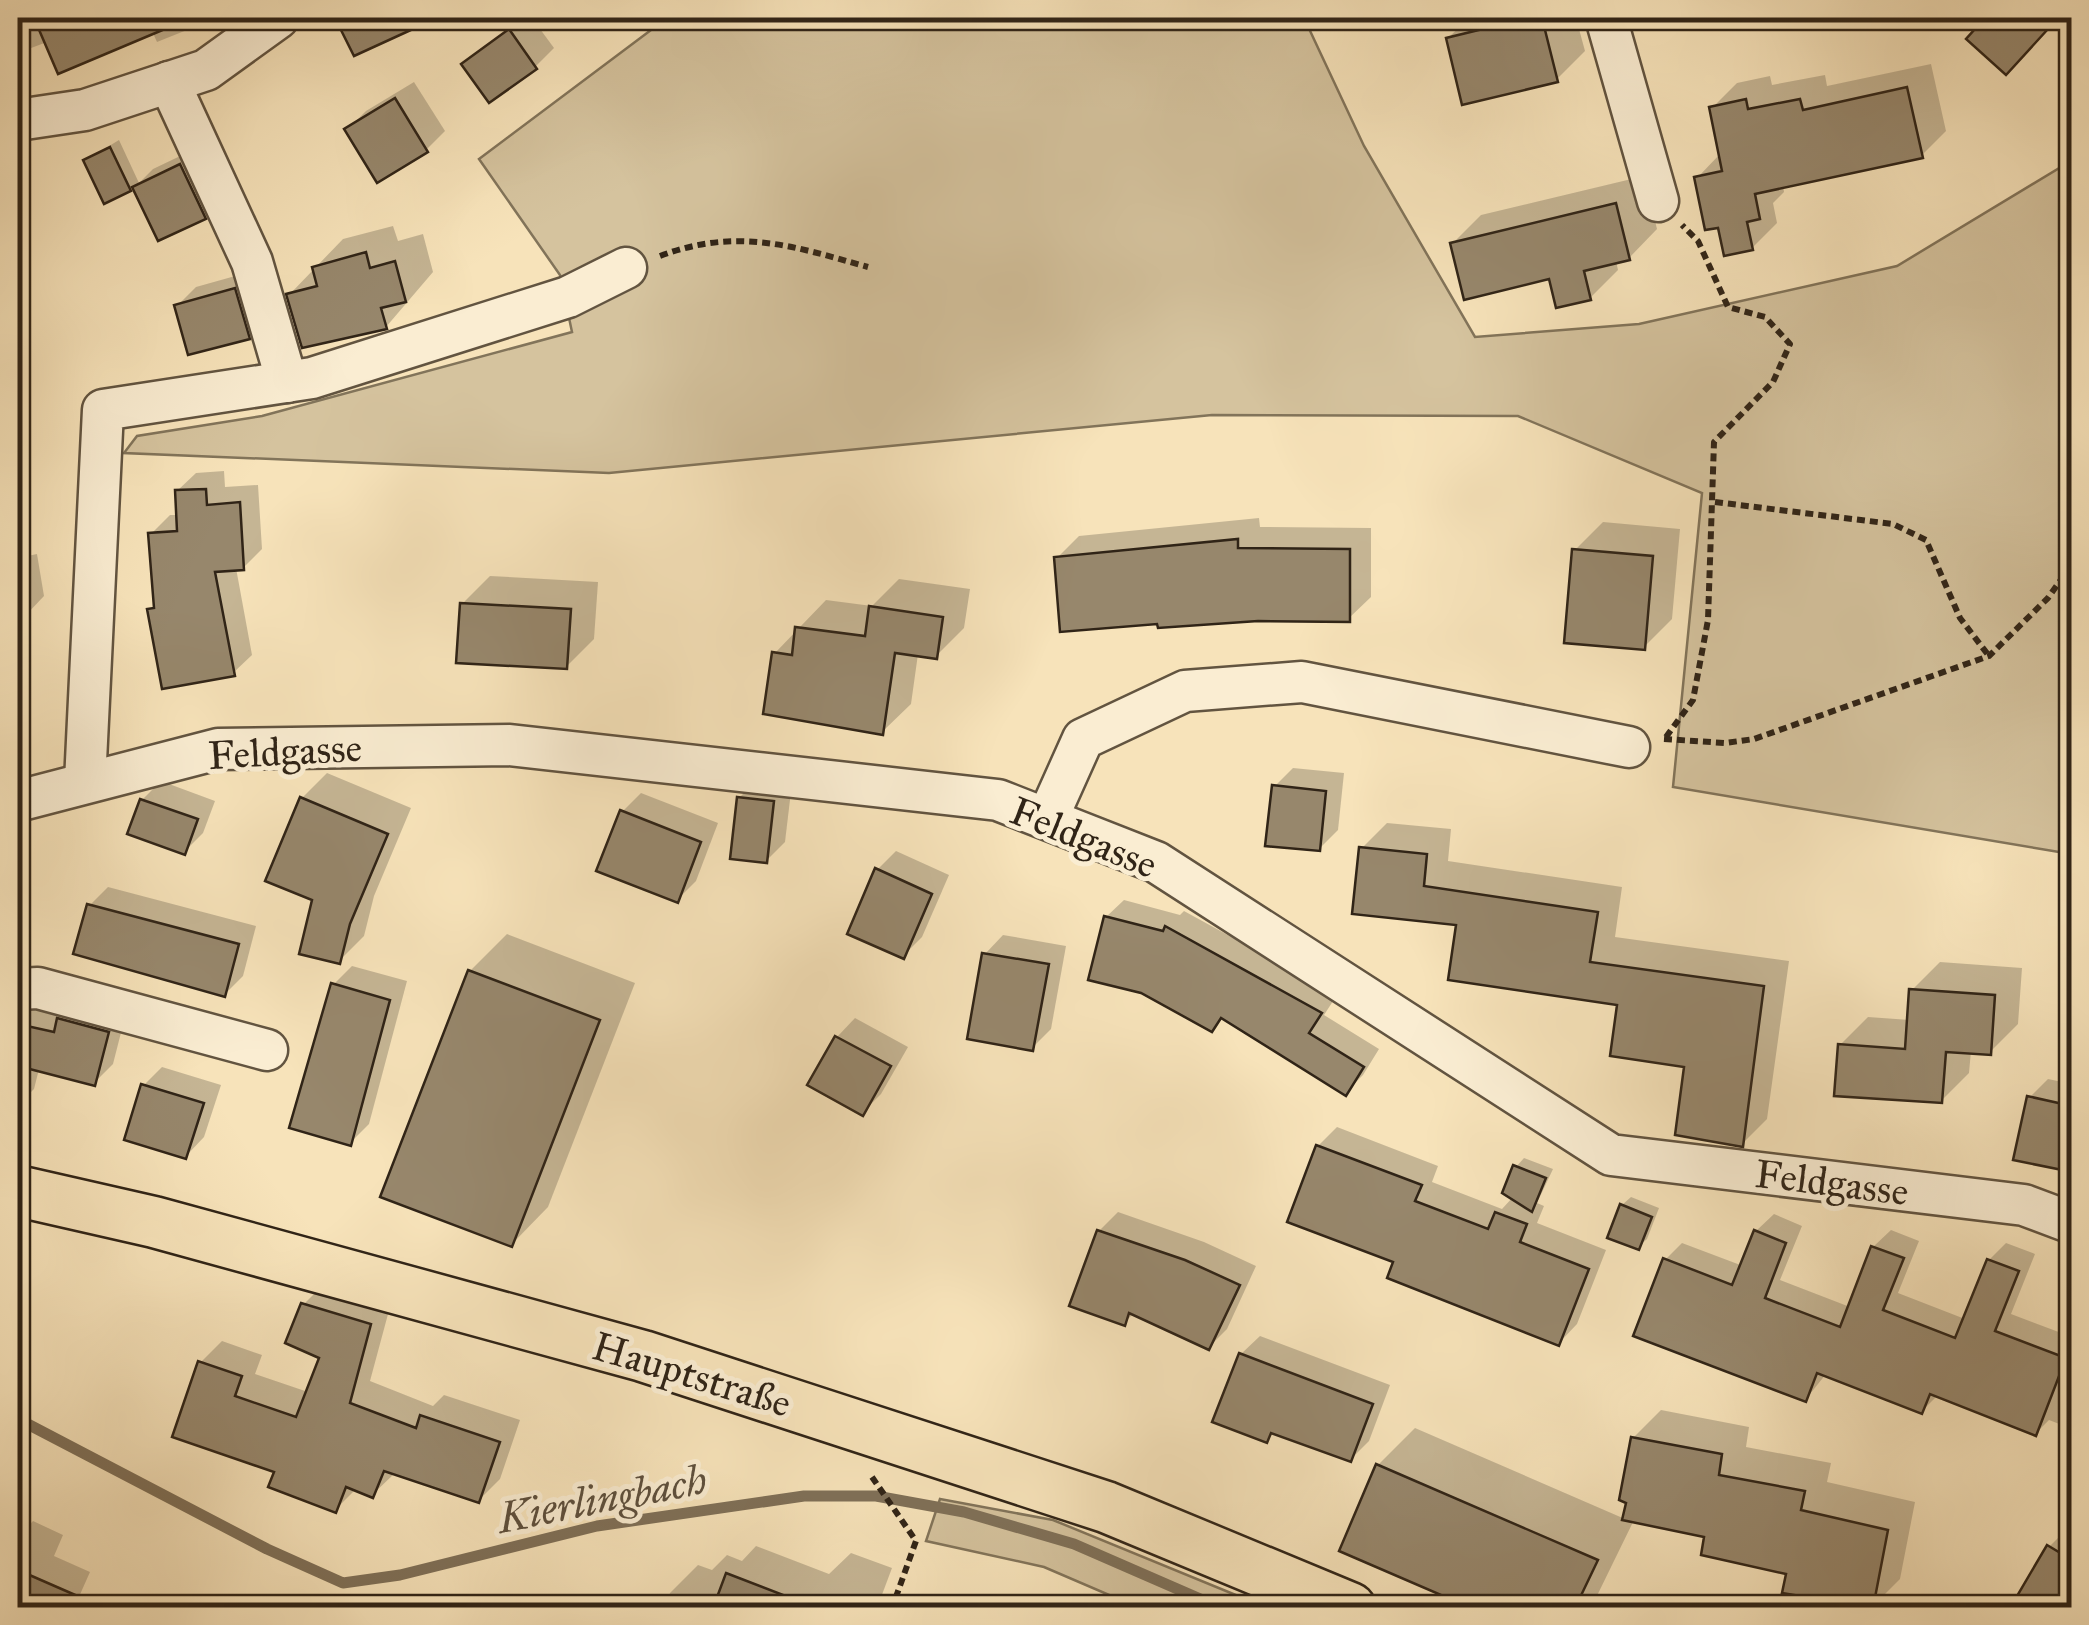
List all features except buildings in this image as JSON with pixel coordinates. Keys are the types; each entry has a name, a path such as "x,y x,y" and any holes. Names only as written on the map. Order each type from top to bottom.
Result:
{"main road":[{"name":"Hauptstraße","path":"18,1191 154,1222 642,1356 1106,1507 1350,1608"}],"street":[{"path":"18,120 86,110 206,70 278,18"},
{"path":"1606,18 1658,201"},
{"path":"168,82 252,262 287,382"},
{"path":"86,782 103,410 312,378 568,297 626,268"},
{"path":"1048,817 1083,739 1185,691 1302,682 1647,743"},
{"name":"Feldgasse","path":"18,800 218,748 510,745 998,800 1156,862 1610,1156 2024,1204 2072,1223"},
{"path":"18,988 38,988 266,1050"}],"path":[{"path":"1647,743 1693,700 1708,620 1714,442 1773,382 1790,344 1766,317 1728,307 1698,241 1658,201"},
{"path":"626,268 721,238 780,242 868,268"},
{"path":"1714,502 1893,524 1926,540 1960,618 1988,656"},
{"path":"1647,743 1754,739 1988,656 2048,598 2072,564"},
{"path":"870,1475 916,1541 892,1608"}],"shaded area":[{"path":"667,18 1304,18 1364,146 1475,337 1639,324 1897,266 2071,161 2071,854 1673,787 1702,493 1518,416 1212,415 609,473 124,453 137,436 262,416 572,332 560,275 479,159"},
{"path":"940,1499 1053,1520 1265,1607 1137,1607 1044,1567 926,1541"}],"waterway":[{"name":"Kierlingbach","path":"18,1419 267,1549 343,1583 400,1575 597,1526 804,1496 876,1496 964,1512 1074,1544 1221,1608"}]}
